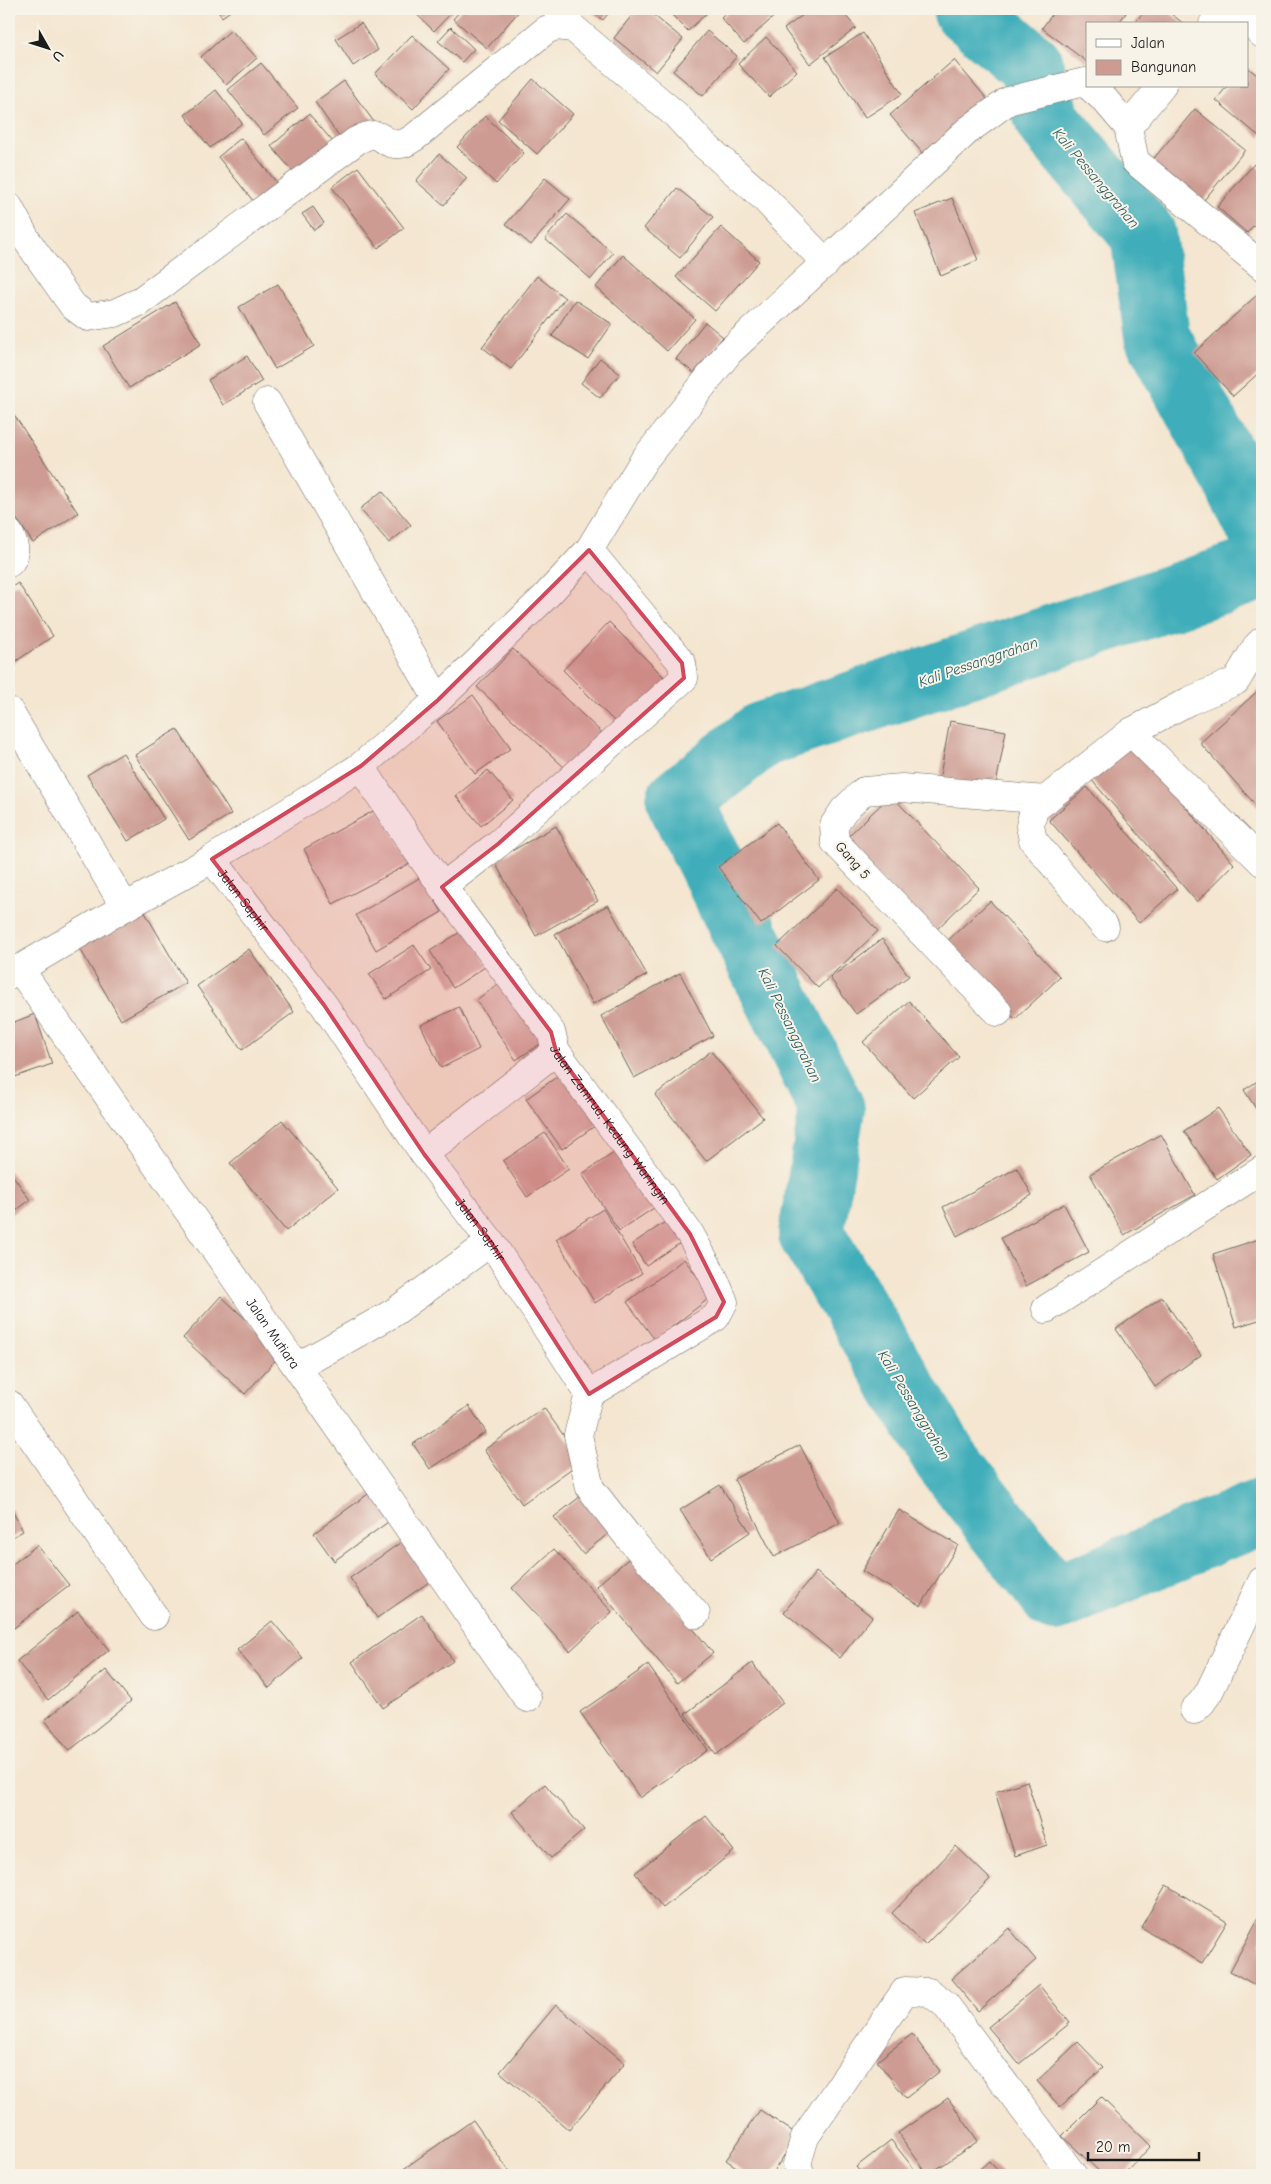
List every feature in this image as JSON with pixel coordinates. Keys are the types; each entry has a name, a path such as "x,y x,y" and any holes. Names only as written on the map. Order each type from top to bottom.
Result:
{"street":[{"path":"1215,22 1227,12 1245,19 1262,34"},
{"path":"9,207 26,239 72,306 88,317 115,313 139,302 356,141 369,134 379,135 390,144 402,144 415,137 525,45 546,30 556,26 573,28 676,115 702,143 762,197 826,263"},
{"path":"14,972 212,859 361,766 438,700 546,596 590,550 644,460 729,352 967,130 1008,101 1086,84"},
{"path":"1092,88 1105,100 1128,127 1135,160 1262,266"},
{"path":"1128,127 1160,88"},
{"path":"267,402 438,700"},
{"path":"9,533 15,553 9,563"},
{"path":"442,887 498,844 684,678 682,663 590,550"},
{"path":"1105,927 1033,840 1030,826 1034,809 1131,732 1189,701 1236,681 1260,647"},
{"path":"9,711 125,907"},
{"path":"1131,732 1262,862"},
{"name":"Jalan Zamrud, Kedung Waringin","path":"361,766 397,824 551,1032 556,1051 690,1234 714,1276 724,1302 716,1317 589,1394"},
{"name":"Gang 5","path":"998,1012 835,842 834,825 844,810 864,791 902,788 1046,800"},
{"name":"Jalan Saphir","path":"212,859 324,1006 424,1154 491,1242 589,1394"},
{"name":"Jalan Mutiara","path":"14,972 297,1367 527,1698"},
{"path":"424,1154 556,1051"},
{"path":"1046,1309 1262,1170"},
{"path":"297,1367 393,1313 491,1242"},
{"path":"589,1394 578,1435 590,1488 629,1538 696,1614"},
{"path":"9,1404 154,1616"},
{"path":"1194,1710 1209,1692 1262,1581"},
{"path":"801,2175 797,2164 805,2137 905,1991 929,1992 945,2004 1073,2175"}],"highlighted area":[{"path":"589,550 682,663 684,678 498,844 442,887 551,1032 556,1051 690,1234 724,1302 716,1317 589,1394 491,1242 424,1154 324,1005 212,859 361,766 438,700"}],"building":[{"path":"216,9 233,9 222,17"},
{"path":"411,9 455,9 434,31"},
{"path":"462,9 521,9 487,48 453,19"},
{"path":"588,9 612,9 603,20"},
{"path":"637,9 646,9 683,39 656,72 614,38"},
{"path":"666,9 711,9 688,31"},
{"path":"731,9 778,9 780,11 744,44 721,18"},
{"path":"811,9 840,9 856,28 810,64 784,29"},
{"path":"1056,9 1120,9 1126,13 1119,22 1086,22 1086,61 1042,28"},
{"path":"1146,9 1165,9 1181,22 1136,22"},
{"path":"361,23 378,50 353,66 336,39"},
{"path":"451,27 474,49 462,62 438,41"},
{"path":"231,30 257,58 226,85 201,57"},
{"path":"707,31 737,56 703,96 673,71"},
{"path":"863,33 902,94 865,118 825,57"},
{"path":"412,35 449,69 413,109 375,74"},
{"path":"766,37 797,71 769,97 738,64"},
{"path":"954,60 988,100 924,155 890,115"},
{"path":"261,63 298,108 264,135 228,90"},
{"path":"1248,68 1262,79 1261,138 1216,100 1225,88 1248,88"},
{"path":"533,79 573,114 537,154 498,120"},
{"path":"344,81 374,122 344,144 315,102"},
{"path":"216,90 242,123 210,148 185,115"},
{"path":"1195,109 1245,150 1200,205 1150,163"},
{"path":"309,114 334,143 297,176 271,146"},
{"path":"485,116 524,153 496,184 457,147"},
{"path":"241,138 277,183 254,202 218,157"},
{"path":"439,154 467,178 444,205 416,181"},
{"path":"1254,164 1262,171 1262,216 1247,233 1217,207"},
{"path":"358,167 404,228 378,248 332,187"},
{"path":"545,178 570,199 531,245 506,224"},
{"path":"677,188 713,217 680,258 644,228"},
{"path":"952,198 978,260 941,276 915,213"},
{"path":"313,207 324,223 314,230 302,214"},
{"path":"567,214 613,253 591,279 545,239"},
{"path":"721,227 759,261 715,311 676,277"},
{"path":"623,255 695,319 667,351 596,287"},
{"path":"537,276 565,298 511,369 482,347"},
{"path":"278,284 314,346 275,369 239,307"},
{"path":"1260,292 1262,294 1262,370 1233,396 1194,353"},
{"path":"575,300 612,324 588,359 552,336"},
{"path":"175,302 201,344 129,388 103,346"},
{"path":"705,322 723,337 694,373 676,359"},
{"path":"247,356 262,381 223,405 208,380"},
{"path":"600,358 620,374 600,398 581,383"},
{"path":"9,407 78,513 33,543 9,507"},
{"path":"382,491 411,525 389,543 360,509"},
{"path":"18,583 53,636 9,666 9,589"},
{"path":"609,622 668,681 621,728 563,670"},
{"path":"513,649 602,733 565,768 477,687"},
{"path":"1262,687 1262,812 1200,743"},
{"path":"473,695 511,748 475,774 437,721"},
{"path":"950,721 1006,731 995,790 939,781"},
{"path":"177,729 231,814 189,840 135,755"},
{"path":"1133,745 1234,864 1197,902 1089,777"},
{"path":"123,753 164,819 128,841 87,775"},
{"path":"488,770 513,800 481,826 456,796"},
{"path":"1087,787 1177,889 1139,923 1049,820"},
{"path":"891,795 979,888 933,933 844,840"},
{"path":"379,808 409,864 333,904 304,849"},
{"path":"777,823 819,880 761,924 718,867"},
{"path":"556,826 598,901 536,936 494,861"},
{"path":"421,877 442,912 376,950 356,915"},
{"path":"837,888 878,931 818,988 777,946"},
{"path":"990,901 1060,977 1015,1019 945,943"},
{"path":"608,905 647,975 593,1004 555,934"},
{"path":"143,909 186,983 121,1020 79,947"},
{"path":"465,929 488,965 453,988 430,951"},
{"path":"882,939 909,976 856,1014 830,978"},
{"path":"414,945 431,970 386,999 369,974"},
{"path":"249,949 294,1012 242,1050 197,986"},
{"path":"680,973 713,1036 634,1078 601,1016"},
{"path":"506,979 546,1040 516,1060 476,1000"},
{"path":"909,1001 959,1057 913,1098 863,1042"},
{"path":"459,1007 479,1049 441,1068 421,1025"},
{"path":"35,1014 52,1064 9,1079 9,1024"},
{"path":"711,1051 763,1118 706,1161 655,1095"},
{"path":"562,1073 599,1123 562,1149 526,1099"},
{"path":"1262,1078 1262,1118 1244,1090"},
{"path":"1218,1108 1251,1155 1217,1179 1184,1131"},
{"path":"282,1120 338,1188 286,1231 230,1163"},
{"path":"545,1133 569,1169 527,1197 503,1161"},
{"path":"1161,1134 1195,1195 1124,1235 1090,1174"},
{"path":"623,1147 660,1204 619,1231 582,1174"},
{"path":"1017,1168 1032,1195 957,1236 943,1207"},
{"path":"9,1170 30,1200 9,1216"},
{"path":"1064,1204 1089,1252 1026,1286 1001,1238"},
{"path":"603,1209 642,1273 595,1303 556,1239"},
{"path":"673,1217 688,1238 646,1266 632,1244"},
{"path":"1262,1238 1262,1319 1236,1327 1213,1254"},
{"path":"684,1259 712,1296 655,1340 627,1302"},
{"path":"221,1296 282,1353 245,1394 183,1338"},
{"path":"1162,1297 1201,1355 1155,1387 1116,1329"},
{"path":"469,1406 486,1432 430,1469 413,1444"},
{"path":"544,1408 582,1461 522,1504 484,1450"},
{"path":"800,1445 840,1523 774,1557 734,1479"},
{"path":"720,1485 750,1532 711,1558 680,1510"},
{"path":"375,1489 395,1517 334,1561 314,1533"},
{"path":"585,1493 614,1529 583,1554 554,1517"},
{"path":"9,1505 23,1531 9,1539"},
{"path":"899,1510 958,1545 921,1606 862,1571"},
{"path":"407,1538 435,1578 377,1618 350,1578"},
{"path":"37,1545 69,1585 10,1631 9,1567"},
{"path":"554,1549 612,1612 570,1651 512,1588"},
{"path":"633,1555 713,1653 677,1683 596,1586"},
{"path":"816,1572 872,1617 840,1658 784,1612"},
{"path":"78,1611 109,1650 48,1700 17,1661"},
{"path":"422,1614 453,1661 383,1708 352,1662"},
{"path":"272,1621 303,1658 269,1688 237,1650"},
{"path":"752,1663 783,1703 716,1755 685,1714"},
{"path":"648,1665 708,1750 640,1798 580,1712"},
{"path":"106,1670 131,1701 69,1751 45,1720"},
{"path":"1027,1781 1047,1845 1015,1856 995,1792"},
{"path":"545,1784 584,1830 551,1858 512,1812"},
{"path":"706,1816 734,1851 663,1908 635,1873"},
{"path":"956,1846 990,1879 925,1945 892,1913"},
{"path":"1166,1885 1227,1922 1202,1963 1141,1927"},
{"path":"1260,1915 1262,1916 1262,1989 1230,1971"},
{"path":"1009,1928 1036,1960 978,2011 951,1979"},
{"path":"1039,1985 1070,2023 1019,2064 988,2027"},
{"path":"556,2005 625,2063 569,2130 500,2072"},
{"path":"912,2034 940,2071 906,2098 877,2061"},
{"path":"1078,2042 1103,2068 1060,2107 1037,2081"},
{"path":"1101,2097 1151,2146 1123,2175 1103,2175 1062,2136"},
{"path":"948,2098 978,2141 928,2175 898,2133"},
{"path":"760,2110 798,2135 771,2175 748,2175 726,2160"},
{"path":"473,2120 512,2175 395,2175"},
{"path":"891,2140 919,2175 863,2175 856,2167"},
{"path":"989,2161 1002,2175 973,2175"}],"waterway":[{"name":"Kali Pessanggrahan","path":"965,9 1030,64 1048,121 1143,234 1157,336 1235,479 1262,533"},
{"name":"Kali Pessanggrahan","path":"1262,567 761,735 679,800 832,1109 811,1234 946,1459 1055,1599 1262,1511"}]}
